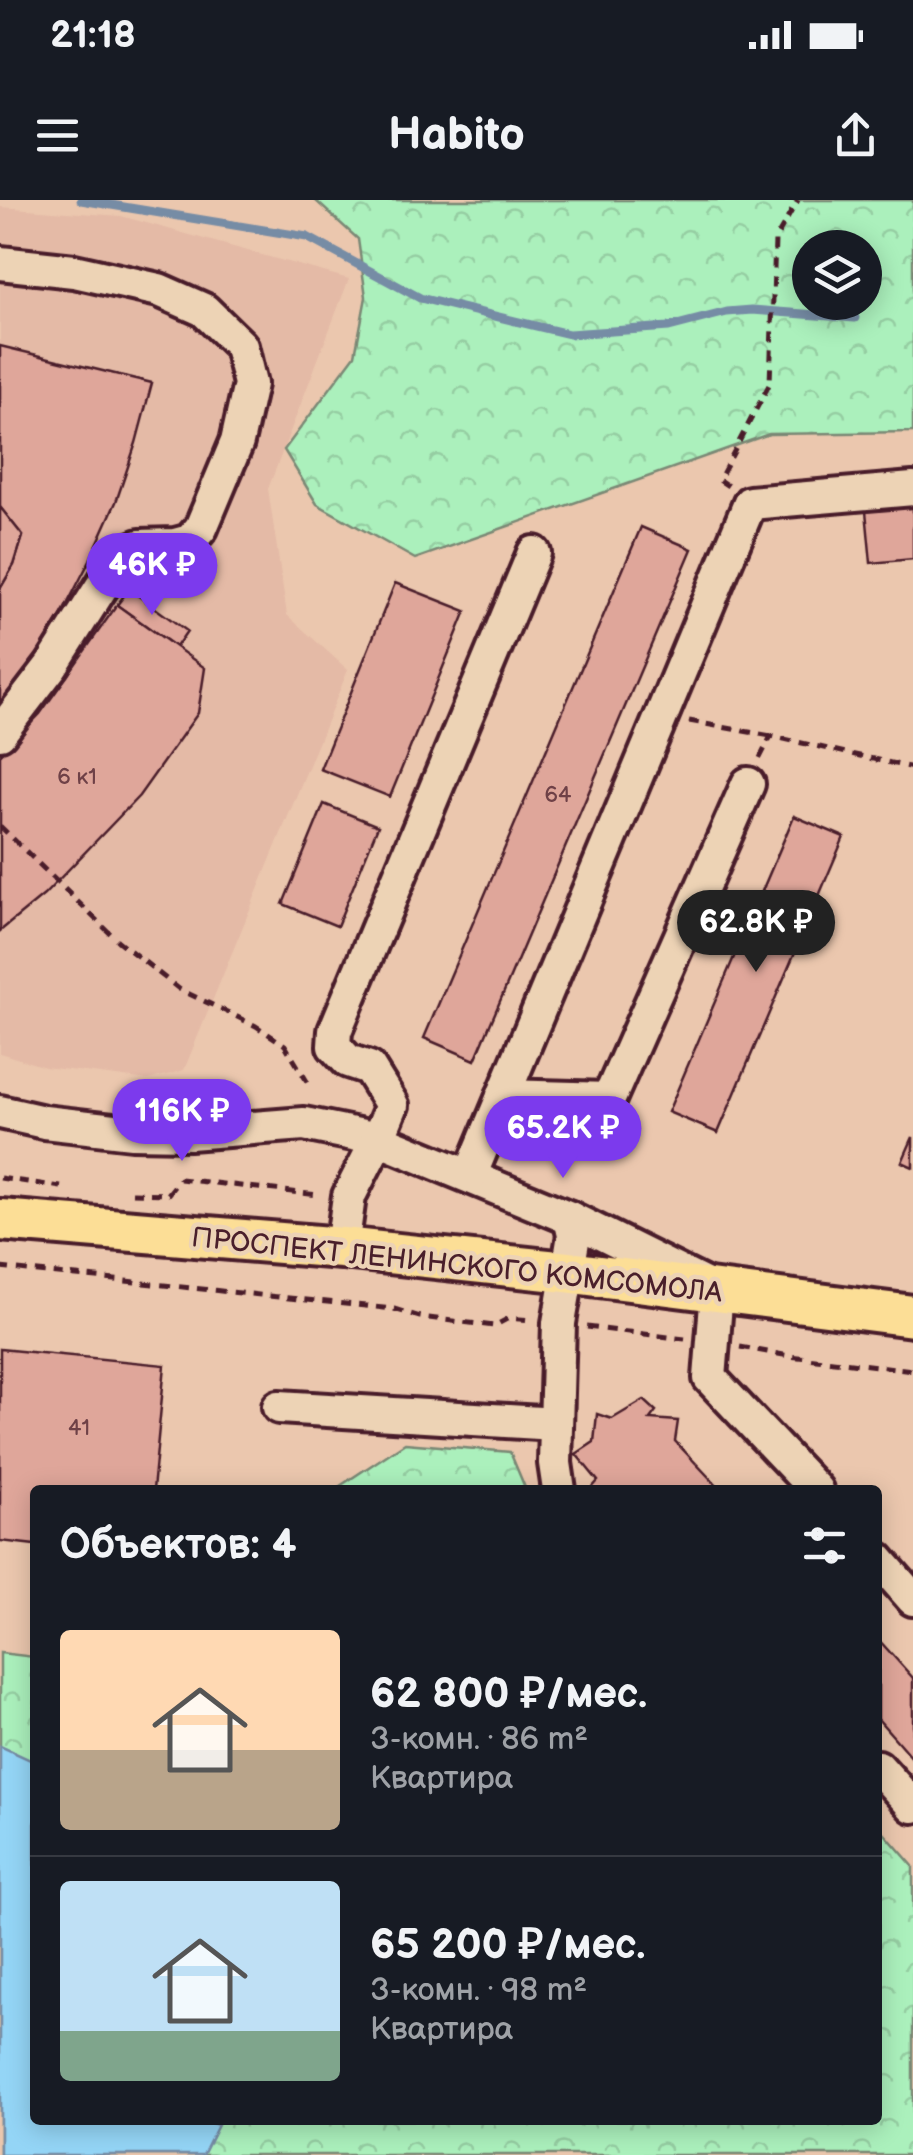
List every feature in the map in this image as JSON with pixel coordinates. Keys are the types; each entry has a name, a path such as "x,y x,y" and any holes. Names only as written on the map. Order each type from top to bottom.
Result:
{"main road":[{"name":"ПРОСПЕКТ ЛЕНИНСКОГО КОМСОМОЛА","path":"0,1220 342,1248 913,1316"}],"street":[{"path":"0,263 74,271 159,290 204,310 241,346 250,384 237,442 202,528 190,540 140,546 116,564 52,666 0,732"},
{"path":"470,1176 750,503 913,489"},
{"path":"342,1248 349,1196 392,1104 369,1068 348,1061 334,1046 336,1031 534,553"},
{"path":"504,1096 609,1099 748,784"},
{"path":"0,1112 118,1131 189,1133 304,1124 378,1138 570,1218 716,1291 710,1378 811,1485"},
{"path":"558,1485 554,1463 559,1323 574,1234 570,1218"},
{"path":"279,1407 556,1424"},
{"path":"882,1563 913,1598"},
{"path":"882,1772 913,1806"}],"path":[{"path":"750,503 719,480 770,383 775,240 798,200"},
{"path":"662,716 913,768"},
{"path":"748,784 771,736"},
{"path":"0,826 118,941 179,989 256,1026 285,1045 308,1083"},
{"path":"0,1178 70,1188"},
{"path":"128,1193 168,1194 180,1179 321,1196"},
{"path":"0,1268 394,1309 420,1317 494,1326 510,1318 559,1323 913,1370"}],"shaded area":[{"path":"0,207 121,216 349,279 268,489 287,615 348,670 184,1070 148,1080 45,1067 0,1053"}],"green space":[{"path":"315,200 913,200 913,432 769,434 415,559 317,504 284,450 355,355 366,297 358,239"},
{"path":"405,1443 510,1452 524,1485 342,1485"},
{"path":"0,1653 30,1656 30,2125 882,2125 882,1831 913,1866 913,2155 0,2155"}],"water":[{"path":"0,1746 30,1760 30,2125 218,2125 203,2155 0,2155"}],"building":[{"path":"0,346 152,383 116,502 90,560 61,616 0,706 0,589 14,565 23,536 0,507"},
{"path":"0,507 23,536 14,565 0,589"},
{"path":"913,507 913,559 871,563 866,511"},
{"path":"641,527 692,549 475,1060 424,1038"},
{"path":"395,583 466,611 390,797 320,769"},
{"path":"129,589 187,631 176,647 117,605"},
{"path":"117,605 205,668 198,713 139,796 44,895 0,931 0,755 40,714"},
{"path":"324,804 378,826 337,926 283,904"},
{"path":"794,816 844,837 718,1133 668,1112"},
{"path":"913,1137 913,1167 902,1162"},
{"path":"0,1349 165,1365 153,1485 30,1485 30,1544 0,1541"},
{"path":"644,1400 656,1411 650,1419 678,1421 675,1441 716,1485 594,1485 598,1481 576,1454 594,1442 597,1414 612,1419"},
{"path":"882,1643 913,1678 913,1759 882,1724"}],"waterway":[{"path":"81,200 307,237 420,298 569,334 669,327 727,312 792,313"}]}
